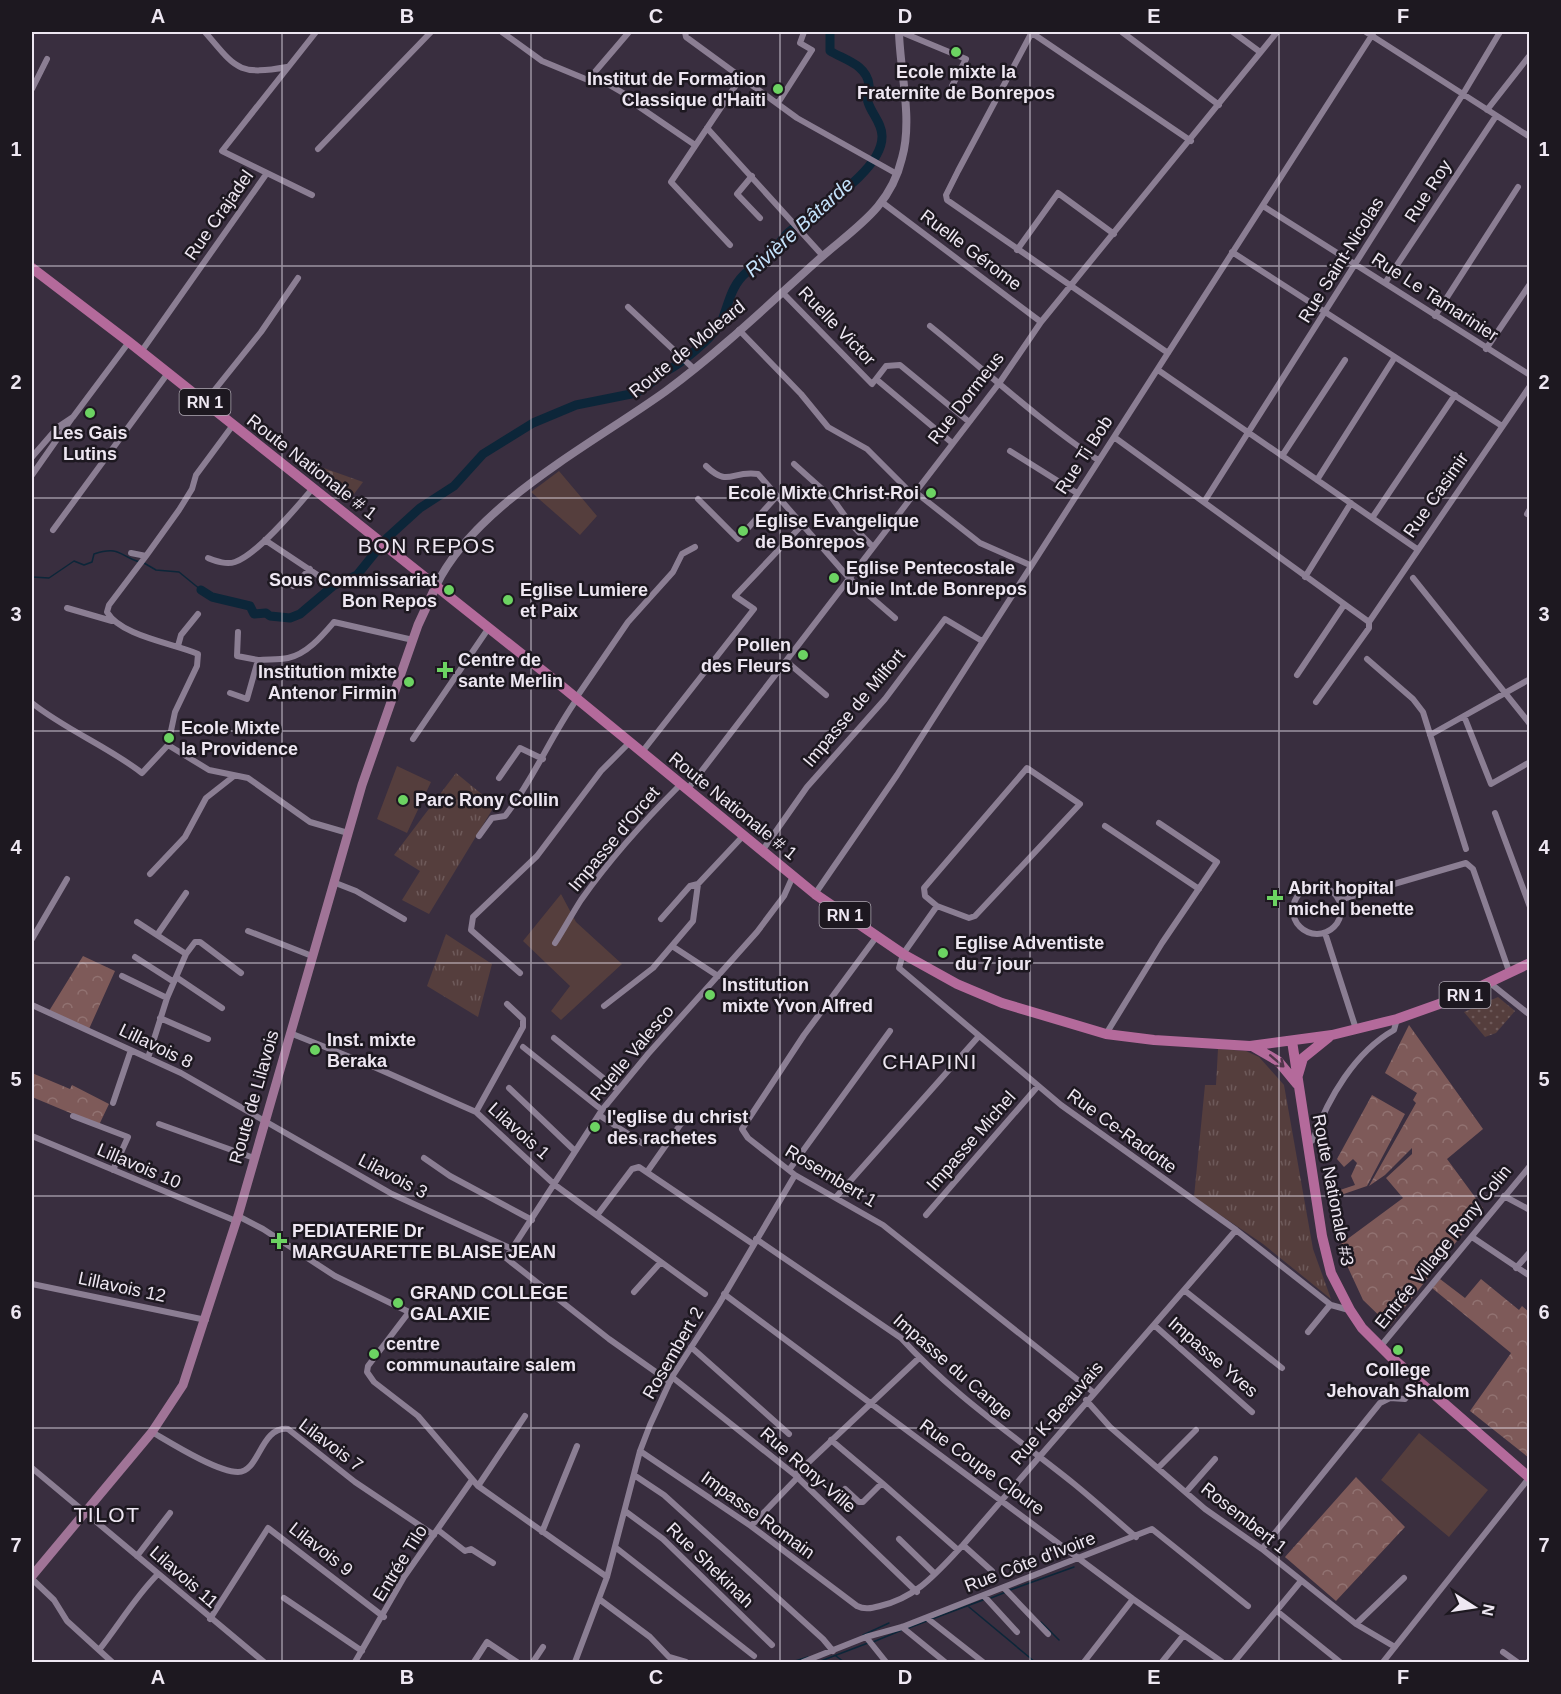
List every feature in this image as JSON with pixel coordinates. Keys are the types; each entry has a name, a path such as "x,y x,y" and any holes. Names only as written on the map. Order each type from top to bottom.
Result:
{"main road":[{"name":"Route Nationale # 1","path":"32,268 205,402 576,698 815,894 903,954 957,984 1002,1003 1106,1034 1154,1040 1250,1046 1332,1035 1397,1019 1438,1006 1530,963"},
{"name":"Route de Lilavois","path":"32,1578 153,1432 183,1385 237,1219 348,833 413,640 435,586"},
{"path":"1297,1084 1303,1058 1332,1035"},
{"name":"Route Nationale #3","path":"1292,1041 1297,1084 1326,1254 1331,1272 1350,1310 1380,1347 1529,1478"},
{"path":"1250,1046 1278,1061 1297,1084"}],"street":[{"path":"205,32 239,68 261,71 287,67"},
{"name":"Rue Crajadel","path":"141,352 267,173 222,151 316,32"},
{"path":"318,149 431,32"},
{"path":"502,32 542,61 588,80 606,83 630,97 638,106 695,145"},
{"path":"588,80 629,32"},
{"path":"686,32 686,37 797,118 877,165 897,174"},
{"path":"778,103 812,50 800,43 804,32"},
{"path":"900,32 966,59 952,86"},
{"name":"Route de Moleard","path":"435,586 444,568 495,512 668,389 690,366 739,330 883,203 897,174 906,141 900,32"},
{"path":"1168,354 1098,303 1070,288 948,203 946,197 1032,32 1191,141"},
{"path":"1122,32 1219,105"},
{"path":"1233,32 1260,52"},
{"name":"Rue Dormeus","path":"684,788 786,662 951,442 1000,382 1041,322 1191,141 1277,32"},
{"name":"Rue Saint-Nicolas","path":"1204,502 1251,432 1500,32"},
{"path":"1371,33 1530,137"},
{"name":"Rue Ti Bob","path":"815,894 897,775 1263,206 1371,33"},
{"path":"1487,110 1530,55"},
{"path":"32,89 47,59"},
{"path":"730,245 671,182 742,76"},
{"name":"Rue Roy","path":"1385,283 1496,116"},
{"path":"707,128 823,255"},
{"path":"267,173 312,195"},
{"path":"752,176 737,194 760,218"},
{"path":"1435,316 1518,187"},
{"path":"1017,250 1058,193 1114,234"},
{"name":"Ruelle Gérome","path":"883,203 1041,322"},
{"name":"Rue Le Tamarinier","path":"1263,206 1530,375"},
{"path":"1232,252 1502,426"},
{"path":"205,402 261,332 298,278"},
{"path":"1486,349 1530,284"},
{"name":"Ruelle Victor","path":"782,292 872,384 876,378 951,442"},
{"path":"628,307 690,366"},
{"path":"930,326 1000,382 1056,432 1098,460"},
{"path":"739,330 801,394 828,427 867,449 913,493 980,543 1030,565"},
{"path":"32,475 129,342"},
{"path":"1317,480 1395,357"},
{"path":"1282,456 1345,360"},
{"path":"876,378 886,366 900,366 968,421"},
{"path":"1158,370 1251,432 1416,549"},
{"path":"53,530 168,374"},
{"name":"Rue Casimir","path":"1316,702 1370,628 1369,622 1416,549 1530,386"},
{"path":"1372,518 1455,395"},
{"path":"32,457 58,427 73,417"},
{"path":"100,619 179,510 192,489 196,475 233,425"},
{"path":"1114,437 1369,622"},
{"path":"1010,451 1077,492"},
{"path":"794,464 832,498 850,523 873,547"},
{"path":"705,466 717,476 725,479 744,472 758,474 849,578 896,618"},
{"path":"208,558 219,562 234,563 265,540 313,488"},
{"path":"698,499 738,539 777,496"},
{"path":"1305,577 1351,504"},
{"path":"642,753 754,609 735,596 803,524"},
{"path":"265,540 328,582"},
{"path":"479,836 492,818 505,816 525,790 559,725 628,622 673,572 682,554 695,547"},
{"path":"131,553 146,556"},
{"path":"293,586 310,569"},
{"path":"1413,578 1530,724"},
{"path":"1297,675 1344,605"},
{"path":"67,608 113,621"},
{"path":"32,703 52,719 95,741 142,773 168,745 175,711 199,660 198,654 125,629 113,621 107,612"},
{"path":"178,646 181,636 198,614"},
{"name":"Impasse de Milfort","path":"762,851 807,787 885,699 945,619 982,641"},
{"path":"238,632 237,656 258,660 288,658 302,651 334,622 413,640"},
{"path":"412,739 488,628"},
{"path":"1367,659 1418,704 1423,712 1466,849"},
{"path":"230,693 247,699 258,660"},
{"path":"786,662 826,695"},
{"path":"1430,735 1530,679"},
{"path":"1464,716 1491,784 1530,762"},
{"path":"520,973 471,930 472,917 537,856 601,771 629,743"},
{"path":"168,745 209,770 248,778 291,806 310,822 348,833"},
{"path":"499,778 520,748 543,759"},
{"path":"1027,768 1080,804 975,916 964,917 937,906 925,896 924,888 1027,768"},
{"path":"150,874 185,837 206,798 234,776"},
{"name":"Impasse d'Orcet","path":"555,944 580,902 644,821 684,788"},
{"path":"1495,813 1530,907"},
{"path":"1106,1034 1116,1014 1217,862 1159,823"},
{"path":"1106,826 1199,889"},
{"path":"661,919 690,886 698,884 743,836"},
{"path":"1339,900 1466,863 1473,869 1510,974"},
{"name":"Ruelle Valesco","path":"506,1258 575,1151 618,1090 718,976 784,896 794,876"},
{"path":"32,939 67,879"},
{"path":"333,882 366,896 404,919"},
{"path":"604,1006 636,984 693,921 698,884"},
{"path":"1321,886 1335,894 1339,900 1340,916 1332,929 1325,933 1310,933 1298,924 1293,909 1295,901 1306,889 1321,886"},
{"path":"157,935 186,893"},
{"path":"903,954 937,906"},
{"path":"137,922 186,954"},
{"path":"248,931 312,956"},
{"path":"1325,933 1356,1029"},
{"name":"Rosembert 1","path":"877,936 804,1035 742,1129 748,1138 795,1175 883,1225 1093,1392"},
{"path":"148,1058 167,998 186,954 195,942 200,942 241,973"},
{"path":"672,946 718,976"},
{"name":"Rue Ce-Radotte","path":"903,954 899,968 1038,1086 1329,1305 1350,1310"},
{"path":"135,957 222,1008"},
{"path":"122,976 167,998"},
{"path":"1490,983 1530,1015"},
{"path":"476,1112 523,1027 523,1019 507,1004"},
{"name":"Lillavois 8","path":"32,1005 148,1058 264,1120"},
{"path":"160,1018 208,1039"},
{"path":"1307,1145 1313,1140 1336,1092 1348,1073 1375,1042 1395,1030 1397,1019"},
{"path":"789,1170 890,1031"},
{"name":"Lilavois 1","path":"289,1033 425,1088 476,1112 555,1185 598,1214 705,1294"},
{"path":"836,1197 979,1036"},
{"path":"554,1038 618,1090"},
{"path":"524,1047 601,1113 642,1143"},
{"path":"113,1103 131,1050"},
{"name":"Impasse Michel","path":"926,1215 1038,1086"},
{"path":"510,1088 575,1151"},
{"path":"73,1116 128,1137 113,1170"},
{"path":"598,1214 632,1169 639,1167 647,1172 685,1118"},
{"name":"Lilavois 3","path":"264,1120 392,1194 512,1249"},
{"path":"159,1124 254,1158"},
{"name":"Lillavois 10","path":"32,1136 263,1229 335,1276 409,1312 368,1366 367,1372 374,1382 418,1416 472,1480"},
{"path":"424,1158 450,1176 532,1220"},
{"name":"Entrée Village Rony Colin","path":"1380,1347 1530,1166"},
{"name":"Impasse du Cange","path":"647,1172 901,1338 966,1402 1136,1537"},
{"name":"Rosembert 2","path":"575,1662 607,1577 640,1450 671,1379 795,1175"},
{"path":"1504,1196 1530,1210"},
{"name":"Rue K-Beauvais","path":"857,1606 867,1609 897,1602 917,1592 961,1547 1232,1234"},
{"path":"1472,1237 1530,1276"},
{"path":"1516,1268 1530,1252"},
{"name":"Rue Rony-Ville","path":"506,1258 609,1339 671,1379 797,1476 917,1592"},
{"path":"634,1292 661,1262"},
{"name":"Lillavois 12","path":"32,1284 206,1320"},
{"path":"1184,1290 1282,1368"},
{"name":"Rue Coupe Cloure","path":"724,1294 1081,1558 1212,1660 1222,1662"},
{"path":"1308,1332 1329,1305"},
{"name":"Impasse Yves","path":"1154,1325 1252,1412"},
{"path":"691,1347 789,1434"},
{"path":"751,1526 831,1440 919,1358"},
{"path":"1262,1549 1380,1403 1390,1398 1405,1399 1418,1381"},
{"name":"Rosembert 1","path":"1086,1400 1110,1427 1236,1533 1262,1549 1356,1624 1395,1647"},
{"path":"478,1486 525,1416"},
{"name":"Lilavois 7","path":"153,1432 197,1458 238,1472 245,1469 256,1457 272,1433 281,1428 288,1429 356,1482 436,1533"},
{"path":"1159,1467 1196,1430"},
{"path":"831,1440 992,1571"},
{"path":"542,1532 577,1446"},
{"name":"Impasse Romain","path":"640,1450 751,1526 857,1606"},
{"path":"1186,1491 1215,1459"},
{"name":"Lilavois 11","path":"32,1468 264,1662"},
{"path":"634,1475 664,1495 823,1639 833,1651"},
{"path":"1383,1662 1529,1478"},
{"path":"472,1480 607,1577"},
{"name":"Entrée Tilo","path":"355,1662 384,1617 404,1577 472,1480"},
{"path":"845,1489 859,1502 863,1502 882,1483"},
{"name":"Rue Shekinah","path":"625,1511 663,1539 772,1645"},
{"path":"136,1556 170,1513"},
{"name":"Lilavois 9","path":"210,1619 262,1532 268,1528 384,1617"},
{"name":"Rue Côte d'Ivoire","path":"803,1662 866,1637 902,1628 1152,1530 1248,1606"},
{"path":"436,1533 465,1551 471,1549 493,1563"},
{"path":"899,1539 935,1574"},
{"path":"615,1547 754,1656"},
{"path":"99,1650 125,1617 135,1598 158,1574"},
{"path":"32,1578 54,1600 68,1621 112,1662"},
{"path":"1356,1624 1404,1578"},
{"path":"1234,1662 1278,1612 1301,1581"},
{"path":"1004,1588 1048,1634"},
{"path":"984,1596 1017,1632"},
{"path":"284,1598 362,1652"},
{"path":"599,1599 650,1637 669,1657 686,1662"},
{"path":"1084,1662 1133,1599"},
{"path":"1278,1612 1340,1662"},
{"path":"927,1618 983,1662"},
{"path":"902,1628 945,1662"},
{"path":"1162,1662 1184,1636"},
{"path":"866,1637 886,1662"},
{"path":"474,1662 487,1642 517,1662"},
{"path":"533,1662 543,1647"},
{"path":"1503,1652 1517,1662"}],"green space":[{"path":"287,455 363,482 348,502"},
{"path":"559,471 597,516 580,535 531,492"},
{"name":"Parc Rony Collin","path":"397,766 431,782 407,833 377,819"},
{"path":"456,773 495,805 429,914 402,900 420,871 394,855"},
{"path":"561,894 576,922 622,964 561,1020 551,1011 570,986 523,941"},
{"path":"446,934 492,964 478,1017 427,986"},
{"path":"83,956 115,971 89,1029 49,1011"},
{"path":"1498,997 1515,1011 1496,1033 1485,1037 1464,1012"},
{"path":"1409,1025 1483,1129 1447,1159 1483,1208 1390,1326 1363,1300 1338,1246 1403,1198 1386,1178 1412,1154 1412,1148 1385,1175 1369,1186 1416,1103 1413,1100 1417,1093 1385,1073"},
{"path":"1218,1049 1246,1051 1259,1057 1284,1085 1313,1249 1331,1299 1263,1244 1194,1197 1205,1085 1216,1085"},
{"path":"32,1073 70,1089 72,1085 109,1104 99,1125 32,1097"},
{"path":"1372,1095 1405,1114 1367,1186 1338,1196 1337,1191 1355,1185 1351,1176 1357,1163 1353,1159 1344,1167 1337,1159"},
{"path":"1440,1279 1465,1298 1481,1279 1519,1310 1522,1306 1529,1312 1529,1458 1470,1411 1511,1353 1432,1288"},
{"path":"1419,1433 1488,1490 1449,1537 1381,1480"},
{"path":"1356,1477 1405,1527 1336,1601 1285,1557"}],"waterway":[{"name":"Rivière Bâtarde","path":"201,590 212,597 250,606 254,614 266,613 270,616 290,618 300,614 333,586 357,575 387,538 420,508 454,486 483,454 533,423 576,405 636,393 652,382 658,374 674,367 694,352 718,327 731,294 742,277 767,260 789,232 845,190 871,163 879,150 882,131 869,106 867,78 860,68 830,51 830,32"},
{"path":"32,577 49,578 74,561 84,565 92,562 94,554 110,551 140,562"},
{"path":"144,563 156,570 179,572 201,590"},
{"path":"1010,1590 1074,1567"},
{"path":"991,1598 1006,1592"},
{"path":"932,1619 983,1600"},
{"path":"969,1607 1035,1662"},
{"path":"906,1629 927,1621"},
{"path":"1041,1622 1059,1640"},
{"path":"863,1635 889,1623"},
{"path":"873,1642 902,1630"},
{"path":"818,1662 868,1643"},
{"path":"836,1656 844,1662"},
{"path":"792,1662 808,1657"}],"place":[{"name":"Ecole mixte la Fraternite de Bonrepos","path":"956,52"},
{"name":"Institut de Formation Classique d'Haiti","path":"778,89"},
{"name":"Les Gais Lutins","path":"90,413"},
{"name":"Ecole Mixte Christ-Roi","path":"931,493"},
{"name":"Eglise Evangelique de Bonrepos","path":"743,531"},
{"name":"Eglise Pentecostale Unie Int.de Bonrepos","path":"834,578"},
{"name":"Sous Commissariat Bon Repos","path":"449,590"},
{"name":"Eglise Lumiere et Paix","path":"508,600"},
{"name":"Pollen des Fleurs","path":"803,655"},
{"name":"Centre de sante Merlin","path":"445,670"},
{"name":"Institution mixte Antenor Firmin","path":"409,682"},
{"name":"Ecole Mixte la Providence","path":"169,738"},
{"name":"Parc Rony Collin","path":"403,800"},
{"name":"Abrit hopital michel benette","path":"1275,898"},
{"name":"Eglise Adventiste du 7 jour","path":"943,953"},
{"name":"Institution mixte Yvon Alfred","path":"710,995"},
{"name":"Inst. mixte Beraka","path":"315,1050"},
{"name":"l'eglise du christ des rachetes","path":"595,1127"},
{"name":"PEDIATERIE Dr MARGUARETTE BLAISE JEAN","path":"279,1241"},
{"name":"GRAND COLLEGE GALAXIE","path":"398,1303"},
{"name":"College Jehovah Shalom","path":"1398,1350"},
{"name":"centre communautaire salem","path":"374,1354"}],"district":[{"name":"BON REPOS","path":"427,546"},
{"name":"CHAPINI","path":"930,1062"},
{"name":"TILOT","path":"107,1515"}]}
